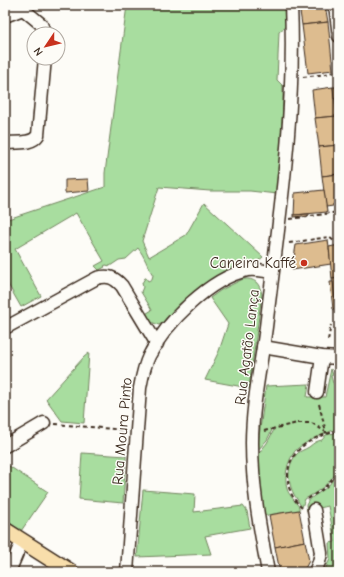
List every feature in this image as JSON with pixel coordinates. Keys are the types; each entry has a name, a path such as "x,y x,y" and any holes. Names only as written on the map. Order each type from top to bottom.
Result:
{"main road":[{"path":"5,530 70,572"}],"street":[{"name":"Rua Agatão Lança","path":"268,572 254,492 252,438 287,157 291,79 291,5"},
{"path":"335,5 339,36"},
{"path":"5,16 25,7 42,26"},
{"path":"5,143 28,142 36,138 38,135 44,66"},
{"name":"Rua Moura Pinto","path":"127,572 140,388 144,367 149,355 177,316 198,297 223,280 249,270 272,272"},
{"path":"5,328 97,278 111,276 122,286 157,344"},
{"path":"263,347 322,357 339,358"},
{"path":"317,392 322,357"},
{"path":"5,446 44,423"},
{"path":"308,507 321,553 315,572"},
{"path":"9,572 22,541"}],"path":[{"path":"291,79 326,74 339,70"},
{"path":"279,221 339,212"},
{"path":"276,245 329,237 334,241 339,240"},
{"path":"328,340 331,325"},
{"path":"317,392 321,415 327,433"},
{"path":"44,423 125,430"},
{"path":"252,438 268,429 297,423 312,423 327,433"},
{"path":"339,431 327,433 310,441 300,448 290,462 288,471 289,488 304,511 308,507 308,499 328,484 334,476 339,474"}],"green space":[{"path":"127,5 285,5 286,26 279,32 277,80 283,86 283,100 277,194 250,191 210,191 159,187 142,241 149,257 186,235 204,203 263,257 258,261 213,278 186,299 167,320 159,325 151,322 144,315 152,310 141,292 143,287 142,283 145,278 148,281 152,279 153,275 138,248 126,259 119,260 110,266 106,265 99,270 95,266 104,261 76,213 15,249 41,296 21,307 5,279 5,220 105,187 105,173"},
{"path":"243,279 251,279 256,282 262,294 249,388 205,380 219,351 228,324 210,298 221,290"},
{"path":"89,353 84,423 62,421 46,399"},
{"path":"331,369 333,383 334,384 336,380 339,379 339,428 309,441 298,448 288,464 286,474 287,489 299,507 299,510 263,516 257,458 275,428 273,428 267,440 257,451 266,386 309,384 307,397 325,397"},
{"path":"339,432 339,472 322,488 305,499 302,507 294,494 290,483 290,466 299,452 322,440 326,435"},
{"path":"82,453 126,456 123,503 79,499"},
{"path":"9,466 48,492 21,531 5,520 5,472"},
{"path":"339,475 339,572 324,572 330,559 329,543 335,542 328,506 307,511 306,505 310,499"},
{"path":"143,490 195,494 194,512 243,506 247,511 250,528 205,536 211,554 137,557"}],"building":[{"path":"299,5 325,5 328,22 302,25"},
{"path":"328,22 333,70 308,73 302,25"},
{"path":"333,87 337,116 315,118 312,90"},
{"path":"333,87 336,87 339,95 338,98 334,99"},
{"path":"337,116 339,145 319,147 315,118"},
{"path":"339,145 339,174 322,176 319,147"},
{"path":"339,174 339,203 326,207 322,176"},
{"path":"88,179 89,191 65,193 65,180"},
{"path":"324,190 327,212 294,215 295,193"},
{"path":"309,214 306,218 303,216 294,217 294,215"},
{"path":"328,240 331,264 292,270 296,245"},
{"path":"339,245 339,278 332,279 329,247"},
{"path":"339,278 339,311 336,311 332,279"},
{"path":"330,282 333,282 336,309 333,309"},
{"path":"299,510 305,541 275,547 269,515"},
{"path":"305,541 309,561 303,572 280,572 275,547"}],"place":[{"name":"Caneira Kaffé","path":"304,263"}]}
